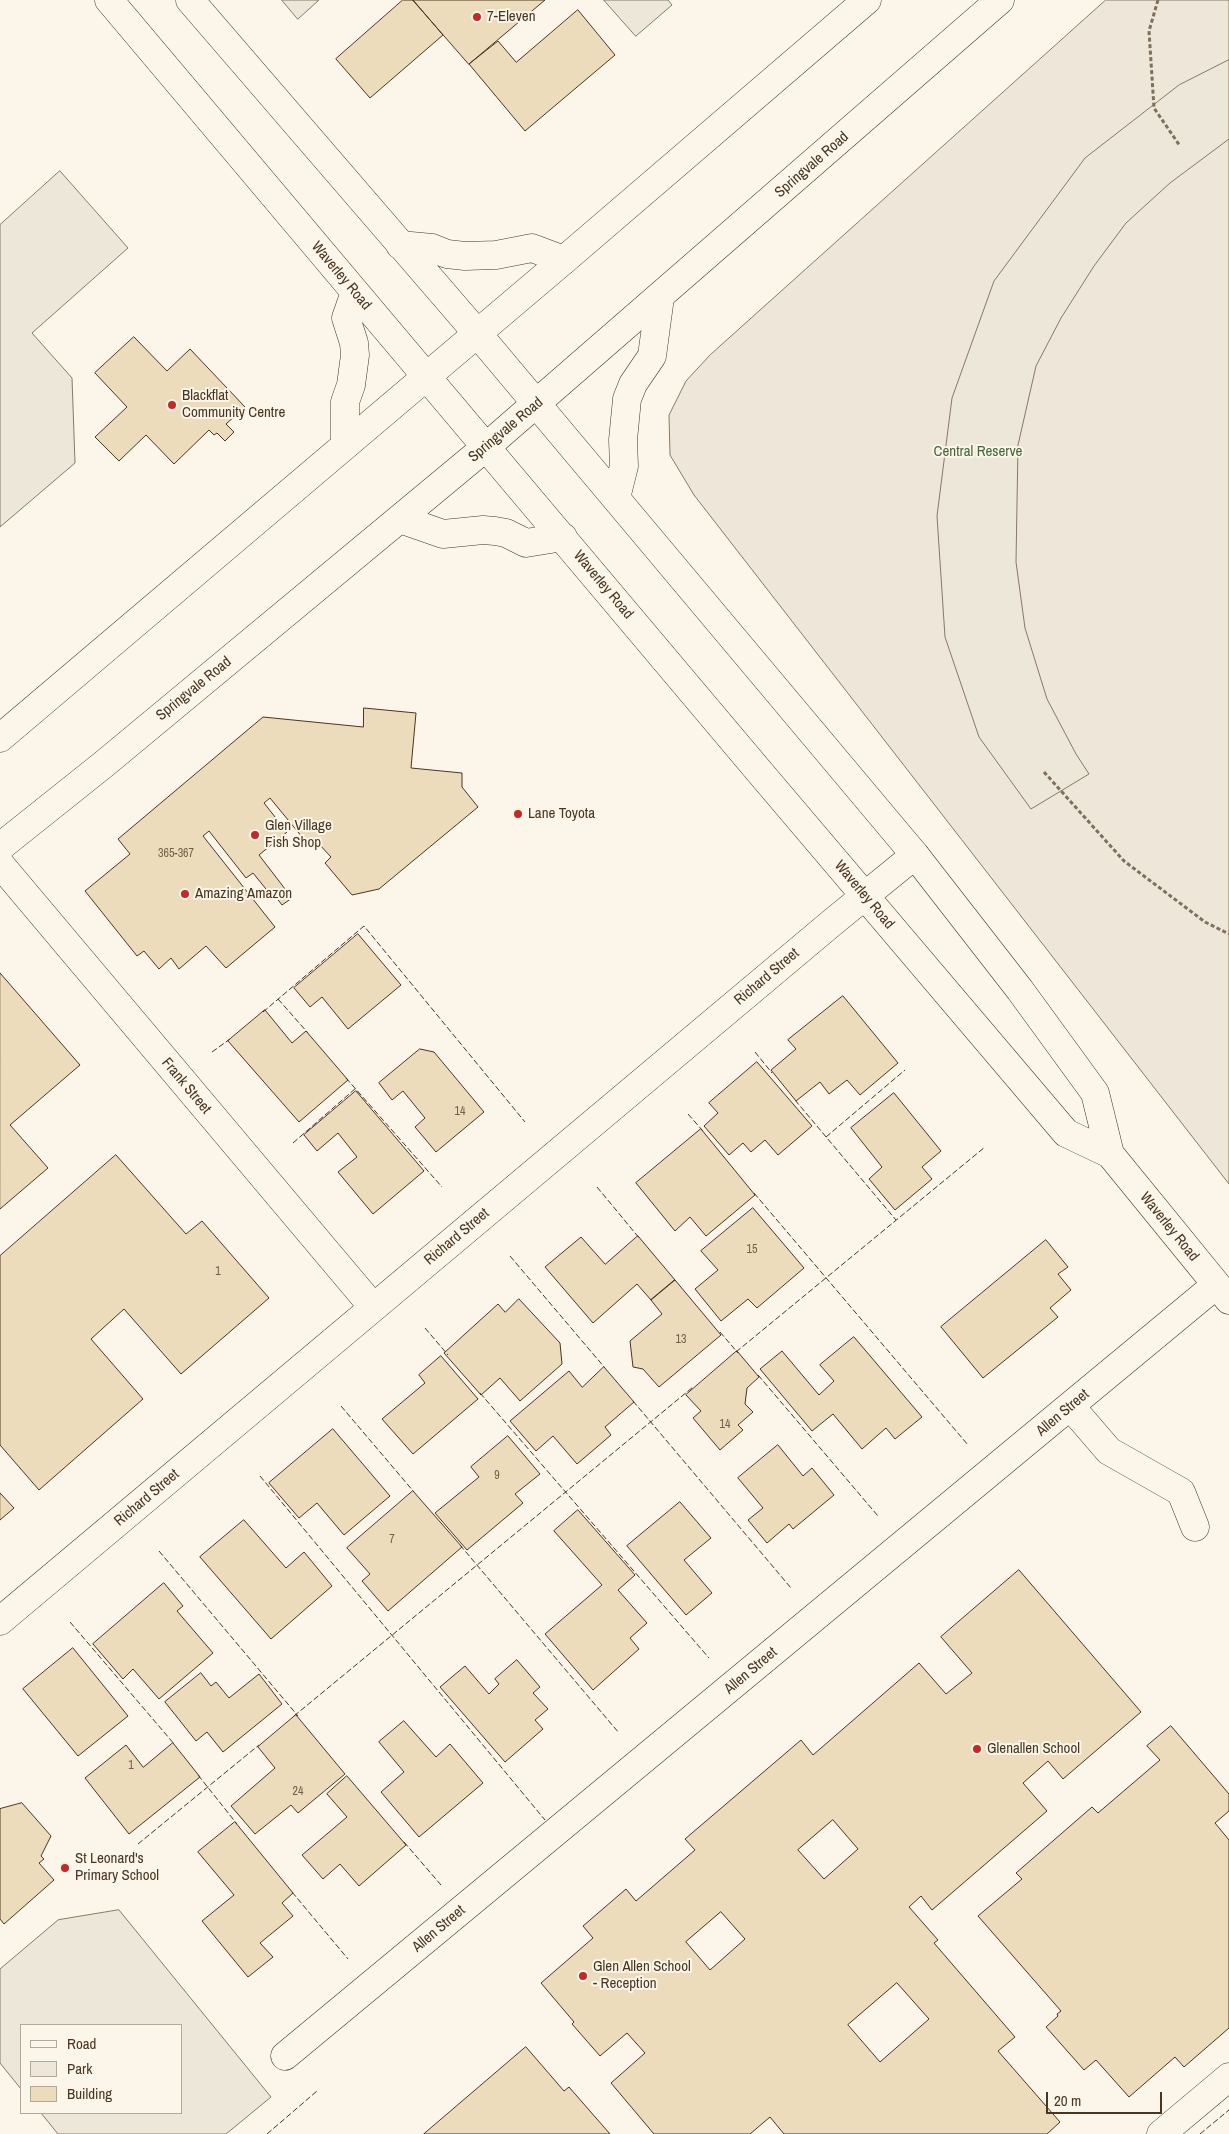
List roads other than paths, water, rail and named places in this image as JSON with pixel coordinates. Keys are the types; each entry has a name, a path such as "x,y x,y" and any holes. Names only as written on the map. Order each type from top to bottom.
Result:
{"main road":[{"name":"Waverley Road","path":"109,0 425,377 563,537 864,896 1066,1133 1110,1154"},
{"name":"Waverley Road","path":"190,0 477,333 915,855 1020,990 1095,1093 1110,1154 1223,1293"},
{"path":"0,738 564,260 867,0"},
{"name":"Springvale Road","path":"0,847 97,770 537,404 1000,0"},
{"path":"400,245 432,248 447,254 465,256 496,255 532,248 564,260"},
{"path":"345,445 345,402 351,385 354,355 354,343 346,318 355,292"},
{"path":"616,498 624,466 623,440 627,399 632,384 652,356 660,297"},
{"path":"400,519 443,534 483,530 506,533 526,544 563,537"},
{"name":"Richard Street","path":"0,1621 372,1307 915,855"},
{"name":"Frank Street","path":"0,864 372,1307"},
{"name":"Allen Street","path":"285,2056 1071,1407 1223,1293"},
{"path":"1071,1407 1109,1451 1181,1492 1195,1527"},
{"path":"1161,2134 1229,2077"}],"place":[{"name":"7-Eleven","path":"477,17"},
{"name":"Blackflat Community Centre","path":"172,405"},
{"name":"Lane Toyota","path":"518,814"},
{"name":"Glen Village Fish Shop","path":"255,835"},
{"name":"Amazing Amazon","path":"185,894"},
{"name":"Glenallen School","path":"977,1749"},
{"name":"St Leonard's Primary School","path":"65,1868"},
{"name":"Glen Allen School - Reception","path":"583,1976"}],"park label":[{"name":"Central Reserve","path":"978,452"}]}
